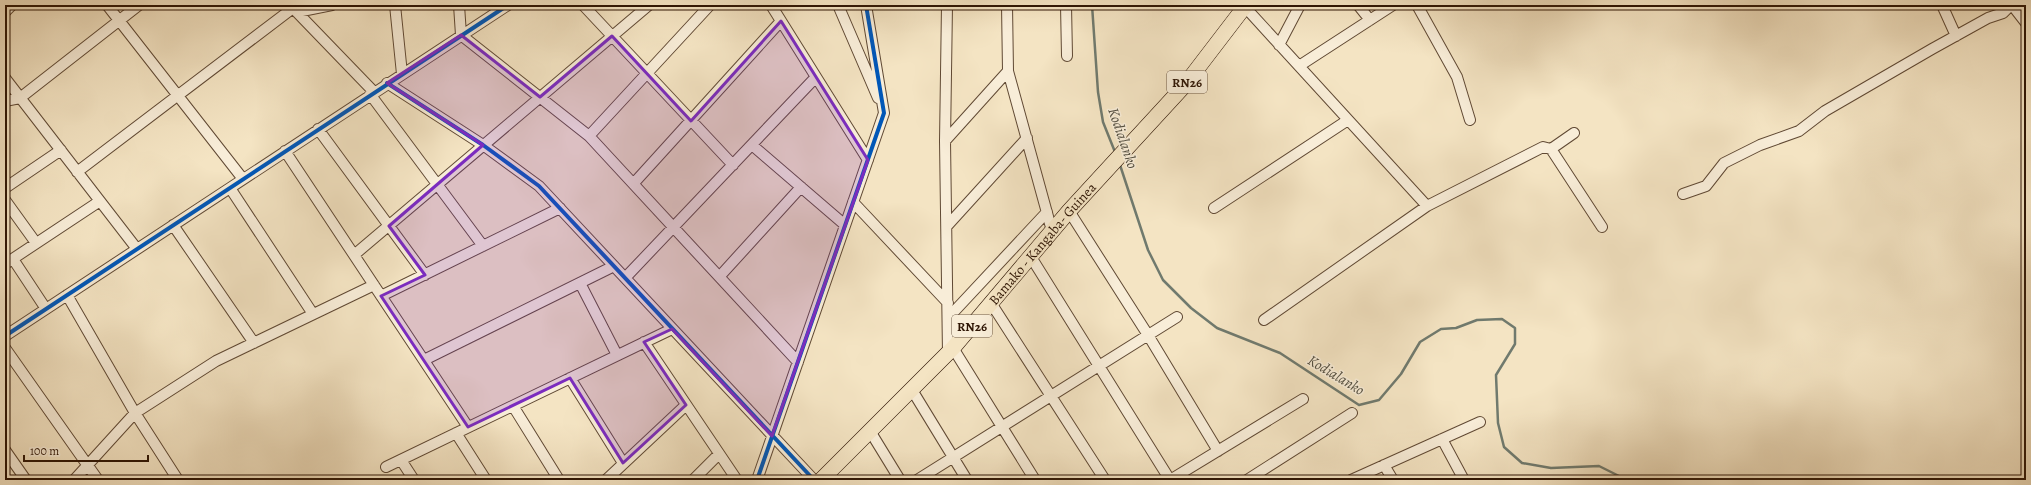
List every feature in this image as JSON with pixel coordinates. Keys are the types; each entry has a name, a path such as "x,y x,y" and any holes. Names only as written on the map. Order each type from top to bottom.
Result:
{"main road":[{"name":"Bamako - Kangaba- Guinea","path":"820,480 950,351 1069,211 1184,86 1245,6"}],"street":[{"path":"5,12 12,5"},
{"path":"107,5 243,179"},
{"path":"5,101 20,98 139,5"},
{"path":"77,172 293,8 332,5"},
{"path":"395,5 402,74"},
{"path":"459,5 461,35 589,136 675,226 798,362"},
{"path":"5,336 387,83 508,5"},
{"path":"583,5 646,74 733,165"},
{"path":"354,255 649,5"},
{"path":"589,136 710,5"},
{"path":"771,5 868,160"},
{"path":"838,5 884,113"},
{"path":"757,480 884,113 866,5"},
{"path":"948,5 945,141 948,318 950,351 1002,427 1035,480"},
{"path":"1007,5 1008,71 1052,231"},
{"path":"1066,5 1067,56"},
{"path":"1279,45 1300,5"},
{"path":"1358,5 1370,20"},
{"path":"1299,66 1393,5"},
{"path":"1417,5 1456,77 1470,120"},
{"path":"1942,5 1956,36"},
{"path":"1683,194 1706,186 1724,163 1760,145 1799,131 1825,111 1988,18 2003,13 2011,5 2026,23"},
{"path":"1245,6 1426,206"},
{"path":"293,8 372,93 483,246"},
{"path":"634,183 781,21"},
{"path":"945,141 1008,71"},
{"path":"625,278 816,77"},
{"path":"5,78 137,249"},
{"path":"387,83 483,145 539,186 772,436 820,480"},
{"path":"1214,208 1348,120"},
{"path":"318,129 425,274"},
{"path":"1551,149 1574,133"},
{"path":"947,226 1027,138"},
{"path":"752,145 845,225"},
{"path":"1264,320 1426,206 1543,147 1551,149 1602,227"},
{"path":"5,188 61,150"},
{"path":"285,151 468,427"},
{"path":"720,276 801,187"},
{"path":"230,188 313,314"},
{"path":"5,200 36,243"},
{"path":"46,309 9,262 100,201"},
{"path":"853,202 948,304"},
{"path":"381,296 560,208"},
{"path":"1069,211 1148,335 1218,451"},
{"path":"948,318 1047,212"},
{"path":"173,225 254,343"},
{"path":"1031,257 1099,366 1175,479 1303,399"},
{"path":"424,360 614,266"},
{"path":"580,283 617,355"},
{"path":"74,480 135,414 216,361 374,285"},
{"path":"67,295 135,414 178,480"},
{"path":"991,303 1105,480"},
{"path":"917,480 1177,317"},
{"path":"386,467 672,329"},
{"path":"644,342 737,480"},
{"path":"5,348 98,480"},
{"path":"570,378 623,463"},
{"path":"912,390 967,480"},
{"path":"606,480 686,404"},
{"path":"513,406 559,480"},
{"path":"1247,480 1352,413"},
{"path":"1351,480 1480,422"},
{"path":"870,432 900,480"},
{"path":"456,433 486,480"},
{"path":"1442,439 1464,480"},
{"path":"5,450 26,480"},
{"path":"693,480 719,454"},
{"path":"401,460 414,480"},
{"path":"1384,465 1393,480"}],"highlighted area":[{"path":"781,21 868,160 772,436 672,329 644,342 686,405 623,463 570,378 468,427 381,296 425,275 389,226 483,145 387,83 461,35 540,97 612,36 691,121"}],"waterway":[{"name":"Kodialanko","path":"1092,5 1098,92 1103,122 1115,152"},
{"name":"Kodialanko","path":"1120,165 1148,250 1163,280 1191,308 1217,328 1280,353 1359,405 1379,400 1401,374 1420,342 1441,329 1456,328 1477,320 1502,319 1515,328 1515,344 1496,375 1498,423 1504,447 1522,463 1551,468 1599,466 1627,480"}],"cycle path":[{"path":"5,336 508,5"},
{"path":"757,480 884,113 866,5"},
{"path":"387,83 483,145 539,186 814,480"}]}
